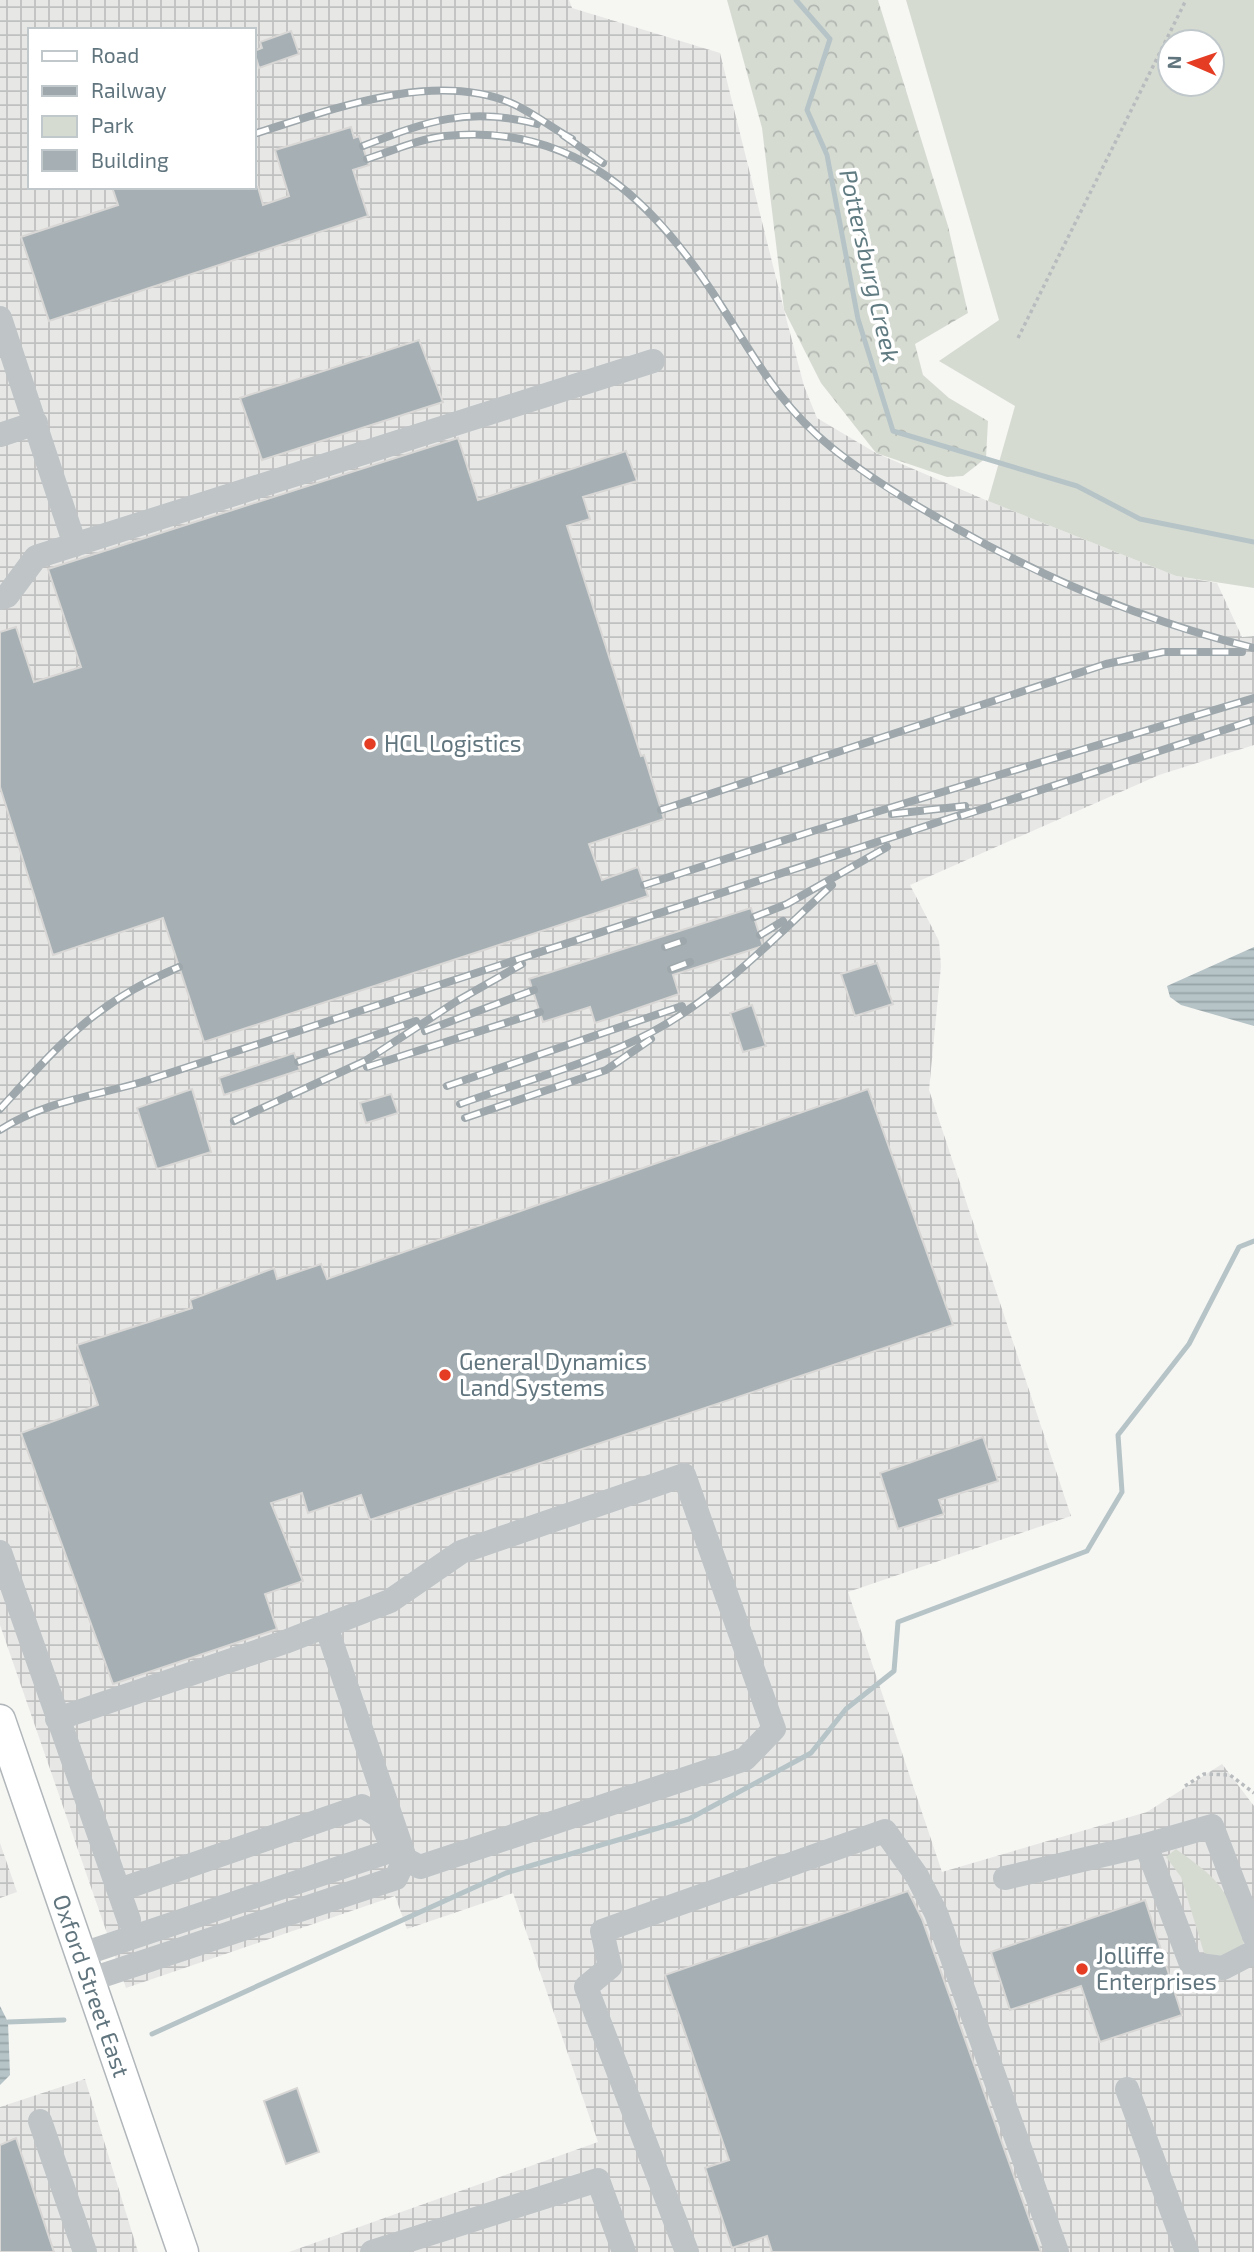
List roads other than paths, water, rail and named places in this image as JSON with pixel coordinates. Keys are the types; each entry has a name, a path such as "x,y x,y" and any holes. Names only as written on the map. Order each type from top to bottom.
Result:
{"main road":[{"name":"Oxford Street East","path":"0,1720 183,2252"}],"street":[{"path":"0,318 75,545"},
{"path":"0,598 7,596 36,557 653,361"},
{"path":"0,436 36,423"},
{"path":"57,1719 326,1626 390,1601 461,1552 684,1475 774,1729 745,1759 420,1867 398,1854 379,1816 362,1806 119,1890"},
{"path":"0,1552 129,1920"},
{"path":"85,1967 396,1878 398,1854 326,1626"},
{"path":"1005,1878 1146,1845 1212,1826 1254,1936"},
{"path":"687,2252 586,1987 610,1967 602,1931 885,1831 917,1876 936,1913 1057,2252"},
{"path":"1146,1845 1191,1964 1223,1968 1254,1952"},
{"path":"1127,2089 1187,2252"},
{"path":"40,2121 85,2252"},
{"path":"372,2252 598,2180 624,2252"}],"waterway":[{"name":"Pottersburg Creek","path":"796,0 830,39 807,110 827,155 858,319 893,431 1077,486 1140,519 1254,542"},
{"path":"152,2034 506,1873 689,1819 811,1753 846,1709 894,1671 898,1622 1087,1551 1122,1492 1118,1435 1189,1344 1239,1247 1254,1241"},
{"path":"8,2022 64,2020"}],"railway":[{"path":"256,133 315,114 382,97 449,91 481,94 511,103 572,139"},
{"path":"363,146 428,123 469,116 490,116 537,124"},
{"path":"367,159 415,142 445,136 492,135 535,142 574,157 609,178 641,204 670,235 697,270 783,399 813,431 860,469 954,527 1062,582 1137,613 1254,648"},
{"path":"563,135 603,163"},
{"path":"661,810 1106,664 1163,652 1242,652"},
{"path":"644,885 1254,698"},
{"path":"961,816 1254,720"},
{"path":"892,814 965,806"},
{"path":"0,1130 16,1120 51,1106 142,1082 969,812"},
{"path":"754,917 787,904 887,847"},
{"path":"460,1104 556,1072 650,1033 700,1002 723,984 832,885"},
{"path":"760,935 783,921"},
{"path":"665,947 683,941"},
{"path":"671,969 690,962"},
{"path":"234,1121 365,1061 457,1001 522,964"},
{"path":"0,1109 61,1045 101,1010 149,981 179,967"},
{"path":"425,1031 534,990"},
{"path":"447,1086 682,1006"},
{"path":"367,1067 540,1012"},
{"path":"298,1062 416,1021"},
{"path":"465,1118 606,1070 651,1039"}],"place":[{"name":"HCL Logistics","path":"370,744"},
{"name":"General Dynamics Land Systems","path":"445,1375"},
{"name":"Jolliffe Enterprises","path":"1082,1969"}]}
